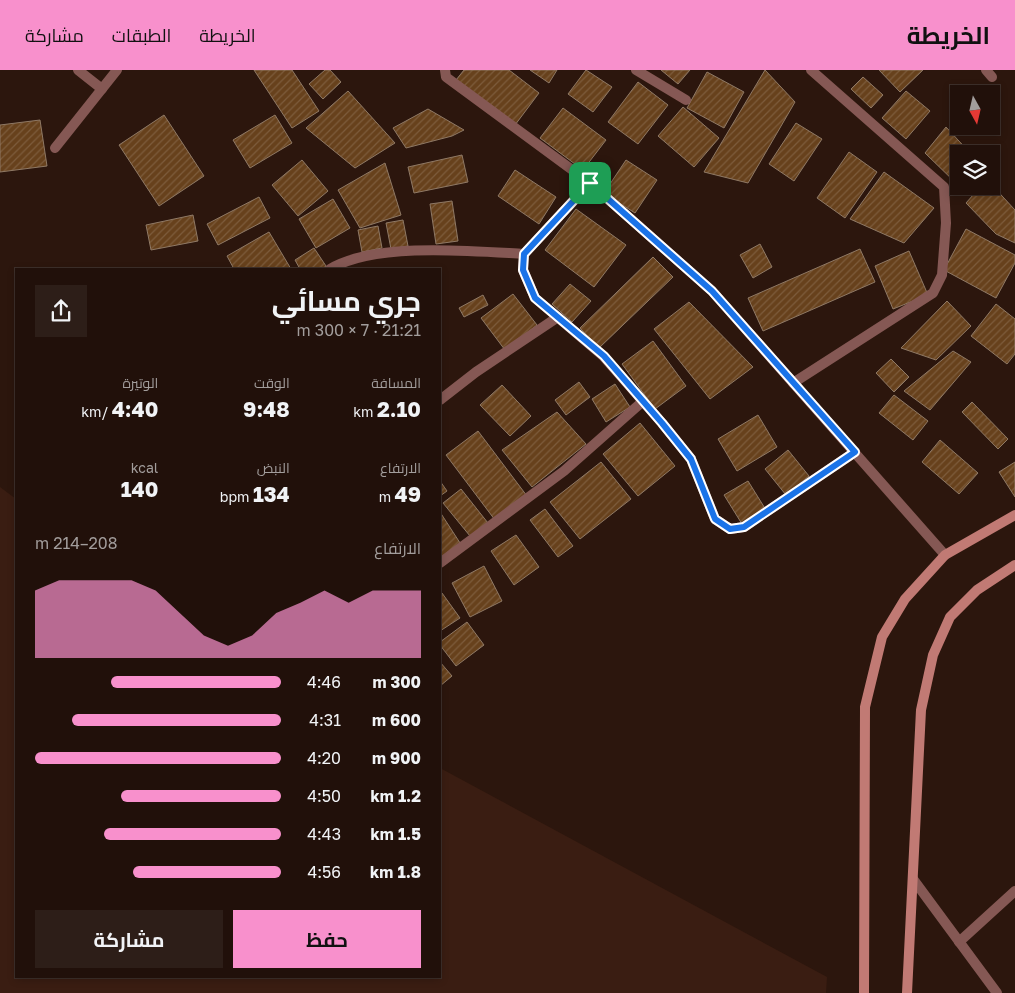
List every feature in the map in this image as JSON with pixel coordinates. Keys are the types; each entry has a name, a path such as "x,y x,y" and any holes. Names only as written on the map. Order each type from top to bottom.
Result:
{"street":[{"path":"78,70 102,89"},
{"path":"55,148 117,70"},
{"path":"445,70 446,77 590,183 712,291 945,555"},
{"path":"636,70 686,100"},
{"path":"793,383 933,293 942,275 946,223 944,187 811,70"},
{"path":"590,183 524,254 523,270 535,298 604,356 691,459 715,519 730,529 744,527 855,452"},
{"path":"332,268 343,261 399,251 455,250 524,254"},
{"path":"441,399 476,372 558,317"},
{"path":"441,561 564,471 642,402"},
{"path":"864,993 865,707 882,638 905,599 945,555 1015,515"},
{"path":"907,993 921,710 933,656 950,616 977,590 1015,565"},
{"path":"913,879 997,993"},
{"path":"959,942 1015,891"}],"shaded area":[{"path":"0,487 15,498 15,978 441,978 441,769 827,977 826,993 0,993"}],"building":[{"path":"254,70 292,70 319,111 292,128"},
{"path":"325,70 330,70 341,82 323,99 309,84"},
{"path":"464,70 509,70 539,93 515,125 456,80"},
{"path":"530,70 557,70 549,83"},
{"path":"586,70 612,87 593,112 568,94"},
{"path":"661,70 690,70 678,84"},
{"path":"765,70 795,102 748,183 704,172"},
{"path":"879,70 923,70 900,92"},
{"path":"707,72 744,92 724,128 687,108"},
{"path":"863,77 883,95 871,108 851,89"},
{"path":"638,82 668,105 638,144 608,122"},
{"path":"348,91 395,143 355,168 306,128"},
{"path":"906,91 930,111 906,139 882,118"},
{"path":"683,107 719,138 694,167 658,136"},
{"path":"563,108 606,140 583,170 540,138"},
{"path":"428,109 464,130 452,136 406,148 393,128"},
{"path":"164,115 204,176 159,206 119,145"},
{"path":"275,115 292,143 250,168 233,140"},
{"path":"40,120 47,166 0,172 0,125"},
{"path":"796,123 822,139 794,181 769,164"},
{"path":"946,127 950,131 950,135 953,135 963,145 950,145 950,177 925,153"},
{"path":"849,152 877,172 845,218 817,198"},
{"path":"462,155 468,182 414,193 408,167"},
{"path":"302,160 328,191 298,216 272,185"},
{"path":"626,160 657,180 635,213 604,193"},
{"path":"385,163 401,215 360,228 338,190"},
{"path":"515,170 556,197 539,224 498,196"},
{"path":"884,172 934,208 904,243 850,219"},
{"path":"1000,194 1015,210 1015,243 996,234 966,203 973,195"},
{"path":"259,197 270,218 218,245 207,224"},
{"path":"333,199 350,228 316,248 299,219"},
{"path":"452,201 458,241 436,244 430,204"},
{"path":"576,209 626,245 594,287 545,250"},
{"path":"193,215 198,241 151,250 146,225"},
{"path":"403,220 408,246 391,249 386,223"},
{"path":"378,226 382,248 362,252 358,230"},
{"path":"966,229 1015,255 1015,263 996,298 944,270"},
{"path":"269,232 290,268 233,268 227,256"},
{"path":"760,244 772,267 753,278 740,255"},
{"path":"314,248 326,266 323,268 299,268 295,260"},
{"path":"860,249 875,282 763,331 748,298"},
{"path":"909,251 928,295 893,309 875,266"},
{"path":"653,257 673,277 599,348 580,328"},
{"path":"570,284 591,301 572,322 552,304"},
{"path":"513,294 537,325 505,350 481,318"},
{"path":"483,295 488,305 464,317 459,308"},
{"path":"947,301 971,326 936,360 901,348"},
{"path":"689,302 753,367 710,399 654,329"},
{"path":"996,304 1015,319 1015,354 1007,364 971,336"},
{"path":"653,341 686,386 655,409 622,364"},
{"path":"953,351 971,362 930,410 904,391"},
{"path":"891,359 909,377 894,392 876,373"},
{"path":"579,382 590,397 566,415 555,400"},
{"path":"615,384 630,407 606,422 592,399"},
{"path":"502,385 531,416 510,436 480,405"},
{"path":"894,395 928,421 913,440 879,413"},
{"path":"972,402 1008,439 998,449 962,412"},
{"path":"557,412 586,444 532,487 502,450"},
{"path":"758,415 777,447 737,471 718,439"},
{"path":"640,423 675,466 638,496 603,454"},
{"path":"478,431 527,496 495,520 446,455"},
{"path":"940,440 978,473 959,494 922,462"},
{"path":"788,450 809,476 786,495 765,469"},
{"path":"601,462 631,499 580,539 550,502"},
{"path":"1015,462 1015,497 999,472"},
{"path":"748,481 766,510 742,524 724,495"},
{"path":"441,482 447,491 441,495"},
{"path":"461,489 488,523 470,536 443,503"},
{"path":"545,509 573,546 558,557 530,520"},
{"path":"441,514 462,546 441,559"},
{"path":"516,535 539,567 514,585 491,551"},
{"path":"484,566 502,601 470,617 452,583"},
{"path":"441,594 460,618 441,630"},
{"path":"467,622 484,645 456,666 441,646 441,641"},
{"path":"441,663 452,676 441,685"}],"route":[{"path":"590,183 712,291 855,452 744,527 730,529 715,519 691,459 604,356 535,298 523,270 524,254 590,183"}]}
